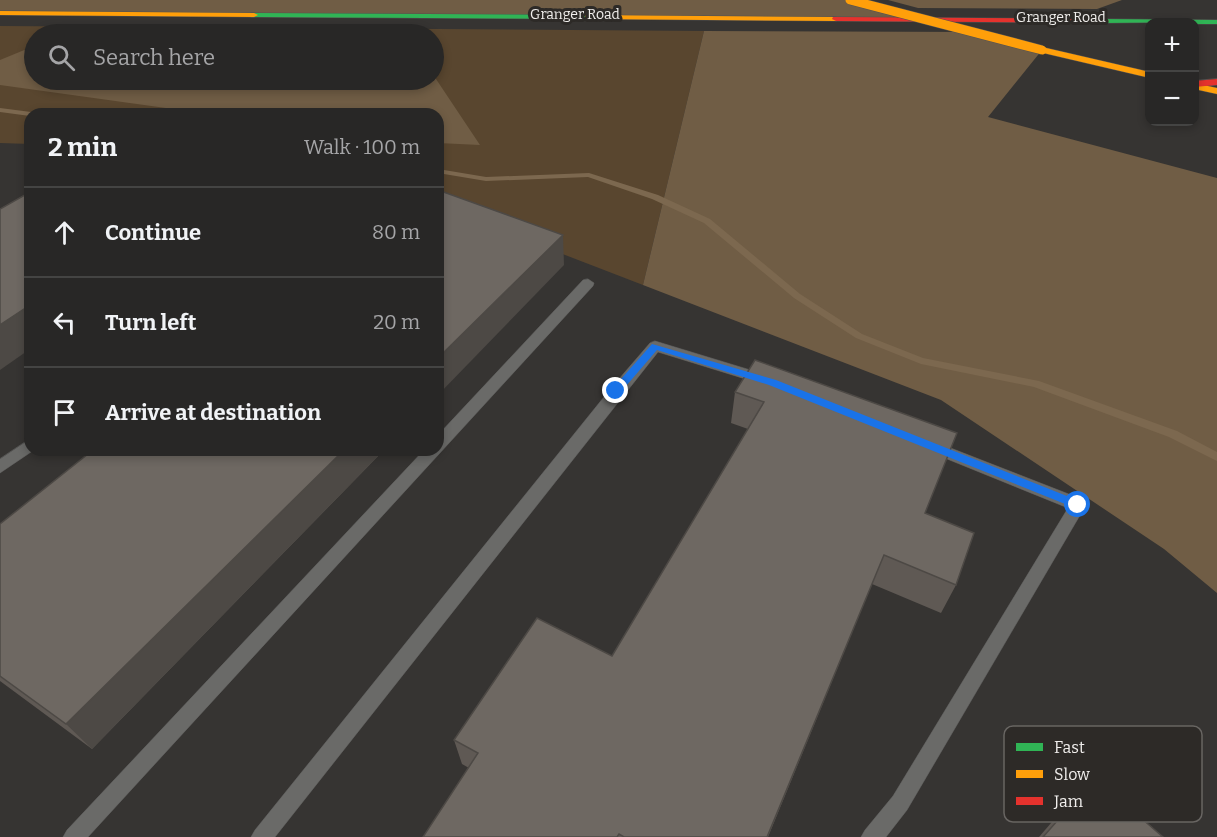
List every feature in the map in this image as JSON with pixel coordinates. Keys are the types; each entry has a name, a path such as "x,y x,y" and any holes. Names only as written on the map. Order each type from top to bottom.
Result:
{"main road":[{"path":"850,0 1145,74"},
{"name":"Granger Road","path":"0,13 1217,22"},
{"name":"Granger Road","path":"0,26 24,26"},
{"name":"Granger Road","path":"444,29 1145,34"},
{"path":"1199,34 1217,35"},
{"path":"1199,84 1217,82"},
{"path":"1199,86 1217,91"}],"lane":[{"path":"444,439 588,283"},
{"path":"262,837 655,346 783,387"},
{"path":"872,837 900,803 1078,505 915,439"},
{"path":"0,467 24,449"},
{"path":"74,837 427,456"}],"shaded area":[{"path":"0,0 850,0 926,20 0,13"},
{"path":"888,0 1122,0 1097,9 918,8"},
{"path":"0,26 24,26 24,90 444,90 444,29 704,31 643,285 444,208 444,108 24,108 24,144 0,143"},
{"path":"704,31 973,32 1042,50 988,117 1217,178 1217,593 1164,549 941,400 643,285"},
{"path":"24,50 24,88 0,85 0,60"},
{"path":"36,90 443,90 480,145 444,143 444,108 166,108"}],"building":[{"path":"444,192 563,235 444,352"},
{"path":"24,195 24,309 0,325 0,209"},
{"path":"755,360 957,433 925,513 974,533 956,585 884,555 767,837 624,837 619,834 617,837 423,837 478,753 454,740 537,618 612,656 764,402 735,392"},
{"path":"85,456 338,456 66,724 0,676 0,524"},
{"path":"1056,822 1146,822 1163,837 1043,837"}],"waterway":[{"path":"0,110 24,113"},
{"path":"444,172 486,179 589,175 655,197 707,221 797,296 859,336 921,361 1035,384 1173,434 1217,457"}],"traffic: fast":[{"path":"254,15 588,17"},
{"path":"1105,21 1217,22"}],"traffic: slow":[{"path":"850,0 1042,50"},
{"path":"0,13 254,15"},
{"path":"588,17 836,19"},
{"path":"1042,50 1145,74"},
{"path":"1199,87 1217,91"}],"traffic: jam":[{"path":"836,19 1105,21"},
{"path":"1199,84 1217,82"}],"route":[{"path":"616,391 655,346 772,382 1078,505"}]}
